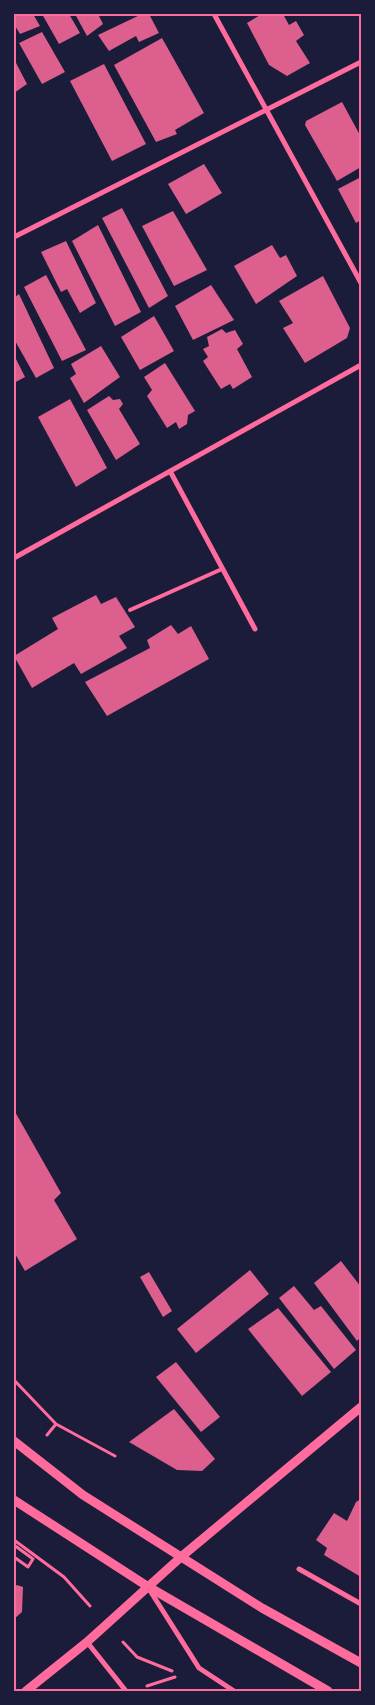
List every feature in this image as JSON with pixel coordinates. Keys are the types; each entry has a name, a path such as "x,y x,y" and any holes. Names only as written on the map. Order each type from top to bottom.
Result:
{"street":[{"path":"214,14 361,284"},
{"path":"14,236 361,62"},
{"path":"14,558 361,365"},
{"path":"170,471 255,629"},
{"path":"26,1691 87,1642 147,1586 361,1407"},
{"path":"14,1441 83,1494 181,1557 262,1608 361,1664"},
{"path":"14,1500 147,1586 328,1691"},
{"path":"299,1568 361,1604"},
{"path":"147,1586 199,1668 234,1691"},
{"path":"87,1642 126,1691"}],"lane":[{"path":"130,610 222,568"}],"path":[{"path":"14,1380 56,1424 115,1456"},
{"path":"14,1540 64,1577 90,1606"},
{"path":"14,1545 33,1559 28,1567 14,1557"},
{"path":"117,1636 137,1657 171,1669 176,1678 147,1686 142,1680"}],"building":[{"path":"14,14 33,14 40,26 20,34 14,24"},
{"path":"42,14 69,14 80,33 59,44"},
{"path":"75,14 98,14 103,24 87,36"},
{"path":"142,14 149,14 159,33 139,42 136,36 109,51 98,35"},
{"path":"262,14 283,14 289,25 296,21 304,35 296,41 310,63 287,76 269,65 247,23"},
{"path":"42,32 65,72 42,84 19,43"},
{"path":"162,38 204,113 175,130 177,134 156,142 114,65"},
{"path":"14,59 27,84 14,93"},
{"path":"104,64 146,144 112,161 70,81"},
{"path":"342,102 361,137 361,167 337,181 305,125 306,121"},
{"path":"204,164 222,193 186,214 168,184"},
{"path":"361,177 361,220 356,223 338,189"},
{"path":"122,208 168,296 149,308 102,218"},
{"path":"173,211 207,270 174,286 142,226"},
{"path":"98,225 141,312 115,326 72,241"},
{"path":"66,241 96,303 80,313 67,289 61,292 41,252"},
{"path":"272,245 280,258 286,255 297,276 256,304 234,266"},
{"path":"46,275 86,350 62,361 24,287"},
{"path":"323,276 350,328 347,338 305,363 283,328 293,323 279,301"},
{"path":"211,285 234,320 193,340 175,306"},
{"path":"19,294 54,368 36,378 14,339 14,298"},
{"path":"154,316 174,351 140,370 121,337"},
{"path":"222,329 226,333 235,330 243,344 237,349 252,377 233,389 230,384 221,389 203,361 208,357 203,349 209,346 207,337"},
{"path":"101,346 120,377 84,403 70,378 76,374 71,364"},
{"path":"14,355 25,377 14,383"},
{"path":"165,363 195,411 188,415 187,424 179,429 176,422 167,428 147,396 152,390 144,377"},
{"path":"109,396 113,400 120,399 123,404 119,409 140,444 116,460 87,410"},
{"path":"70,399 107,468 76,487 38,417"},
{"path":"96,595 101,604 116,597 135,627 119,636 127,648 81,674 74,663 32,688 14,656 58,629 52,618"},
{"path":"171,625 178,634 191,626 209,659 107,716 85,682 150,648 147,640"},
{"path":"14,1110 61,1193 54,1200 77,1239 25,1271 14,1252"},
{"path":"341,1261 361,1287 361,1337 357,1341 314,1283"},
{"path":"250,1270 269,1294 196,1353 177,1329"},
{"path":"149,1272 172,1311 163,1317 140,1277"},
{"path":"294,1286 314,1310 321,1306 356,1350 334,1369 279,1298"},
{"path":"278,1308 331,1372 302,1396 248,1329"},
{"path":"176,1362 220,1417 201,1432 156,1377"},
{"path":"174,1409 215,1459 202,1471 177,1470 129,1442"},
{"path":"361,1499 361,1577 324,1555 327,1548 316,1540 334,1513 347,1521 356,1502"},
{"path":"17,1585 23,1587 22,1612 14,1619 14,1587"}]}
